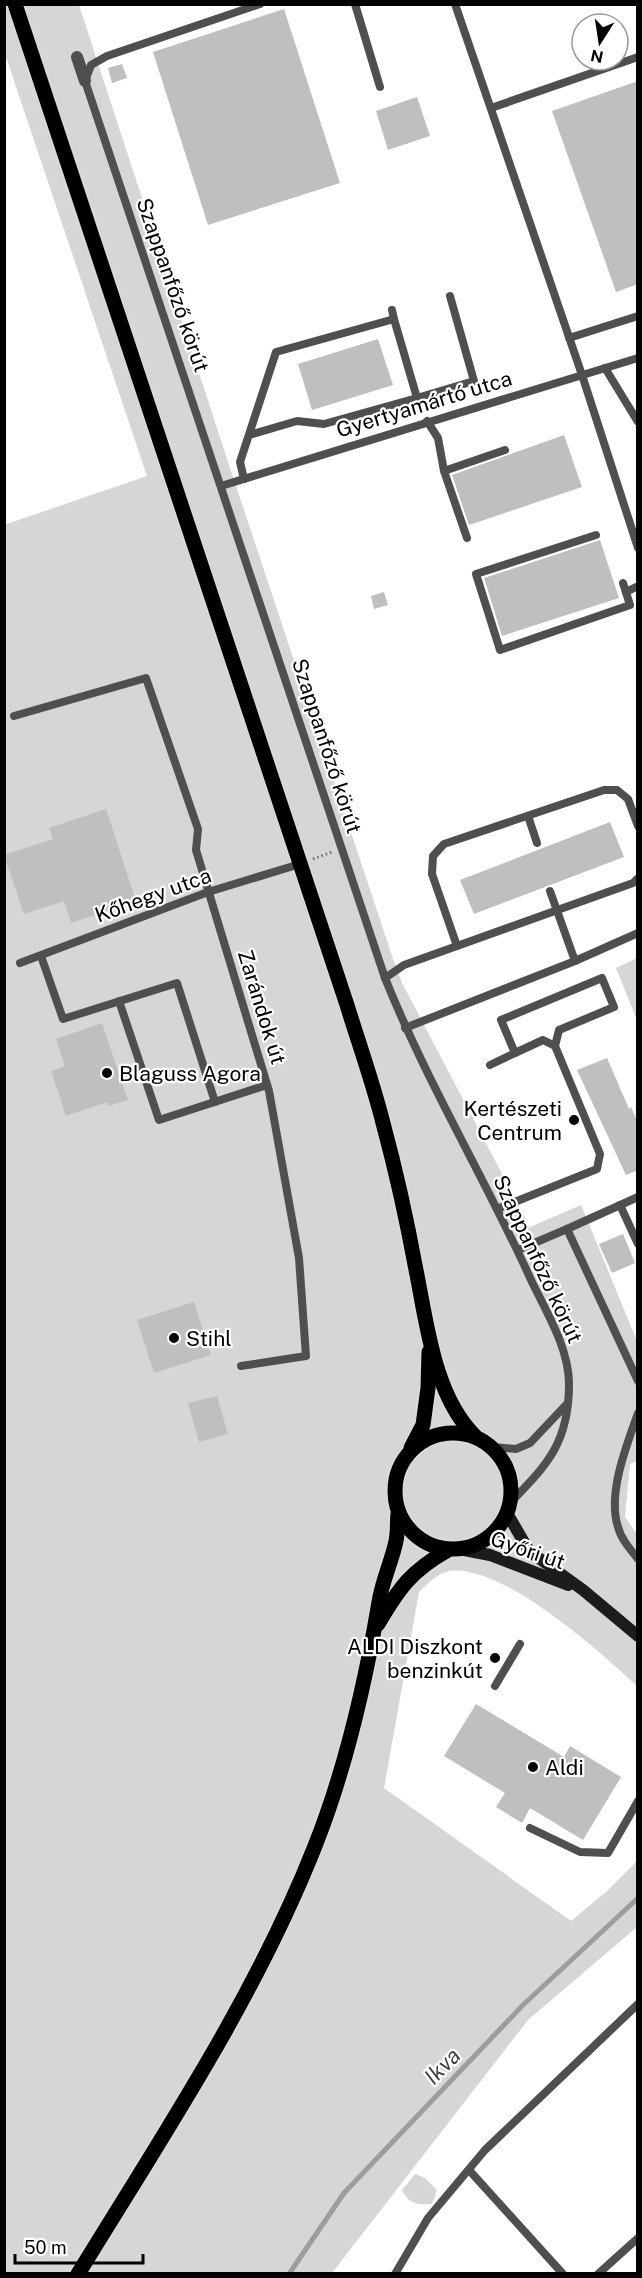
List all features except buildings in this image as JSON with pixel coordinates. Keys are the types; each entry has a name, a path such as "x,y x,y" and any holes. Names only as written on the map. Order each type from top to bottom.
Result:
{"main road":[{"path":"15,4 300,864 383,1123 416,1269 429,1340 452,1405 464,1426 492,1447 502,1459 512,1486 509,1508 501,1525 493,1534 481,1543 453,1549 425,1563 407,1579 376,1629"},
{"path":"78,2274 161,2141 221,2038 270,1947 325,1820 352,1732 376,1629 379,1600 396,1539 398,1514 394,1497 397,1477 423,1425 428,1388 429,1340"},
{"path":"409,1451 433,1436 460,1433 475,1436"},
{"name":"Győri út","path":"509,1508 530,1551 638,1635"},
{"path":"398,1514 408,1530 420,1540 453,1549"},
{"name":"Győri út","path":"453,1549 490,1555 583,1590"}],"street":[{"path":"77,57 85,81"}],"lane":[{"path":"85,81 91,65 107,56 260,4"},
{"path":"355,4 380,87"},
{"path":"455,4 582,375 638,548"},
{"path":"491,108 638,57"},
{"name":"Szappanfőző körút","path":"85,81 385,978 405,1028 518,1250 563,1351 569,1384 563,1432 550,1460 509,1508"},
{"path":"249,435 297,421 324,424 474,381 450,296"},
{"path":"392,310 417,398"},
{"path":"569,338 638,316"},
{"path":"244,479 240,462 276,352 394,319"},
{"name":"Gyertyamártó utca","path":"221,486 638,358"},
{"path":"605,368 638,422"},
{"path":"427,421 438,438 444,471 467,538"},
{"path":"444,471 504,450"},
{"path":"596,535 476,574 500,650 630,604 623,583"},
{"path":"626,592 638,586"},
{"name":"Zarándok út","path":"15,716 146,678 198,829 196,850 267,1085 299,1258 306,1356 241,1366"},
{"path":"457,946 432,874 433,856 444,844 604,790 617,790 628,799 638,826"},
{"path":"528,816 537,843"},
{"name":"Kőhegy utca","path":"20,963 208,892 300,864"},
{"path":"385,978 404,965 633,883 638,878"},
{"path":"550,891 575,961"},
{"path":"405,1028 575,961 638,933"},
{"path":"41,956 63,1019 177,984 215,1102"},
{"path":"497,1209 597,1169 600,1154 555,1046 559,1030 614,1007 603,978 501,1020 515,1053"},
{"path":"119,1001 159,1120 267,1085"},
{"path":"490,1065 543,1040 555,1046"},
{"path":"518,1250 638,1197"},
{"path":"620,1205 638,1244"},
{"path":"567,1228 638,1381"},
{"path":"492,1447 516,1449 530,1443 566,1405"},
{"path":"638,1413 618,1472 615,1511 618,1527 638,1559"},
{"path":"495,1686 520,1644"},
{"path":"530,1828 580,1852 608,1853 638,1801"},
{"path":"395,2274 428,2218 485,2150 638,2004"},
{"path":"469,2170 563,2274"},
{"path":"598,2274 638,2238"}],"path":[{"path":"300,864 342,849"}],"shaded area":[{"path":"5,5 79,5 229,465 402,983 530,1227 581,1205 637,1341 637,1461 630,1464 625,1517 637,1534 637,1686 575,1632 522,1595 496,1581 471,1572 445,1572 419,1592 384,1788 571,1921 607,1891 637,1861 637,1927 528,2020 332,2273 5,2273 4,525 147,476 5,54"},
{"path":"637,958 637,1020 616,968"},
{"path":"415,2174 425,2178 437,2190 432,2204 414,2203 402,2190"}],"waterway":[{"name":"Ikva","path":"289,2274 344,2193 523,2005 638,1898"}],"place":[{"name":"Blaguss Agora","path":"107,1073"},
{"name":"Kertészeti Centrum","path":"574,1120"},
{"name":"Stihl","path":"174,1338"},
{"name":"ALDI Diszkont benzinkút","path":"495,1658"},
{"name":"Aldi","path":"533,1767"}]}
